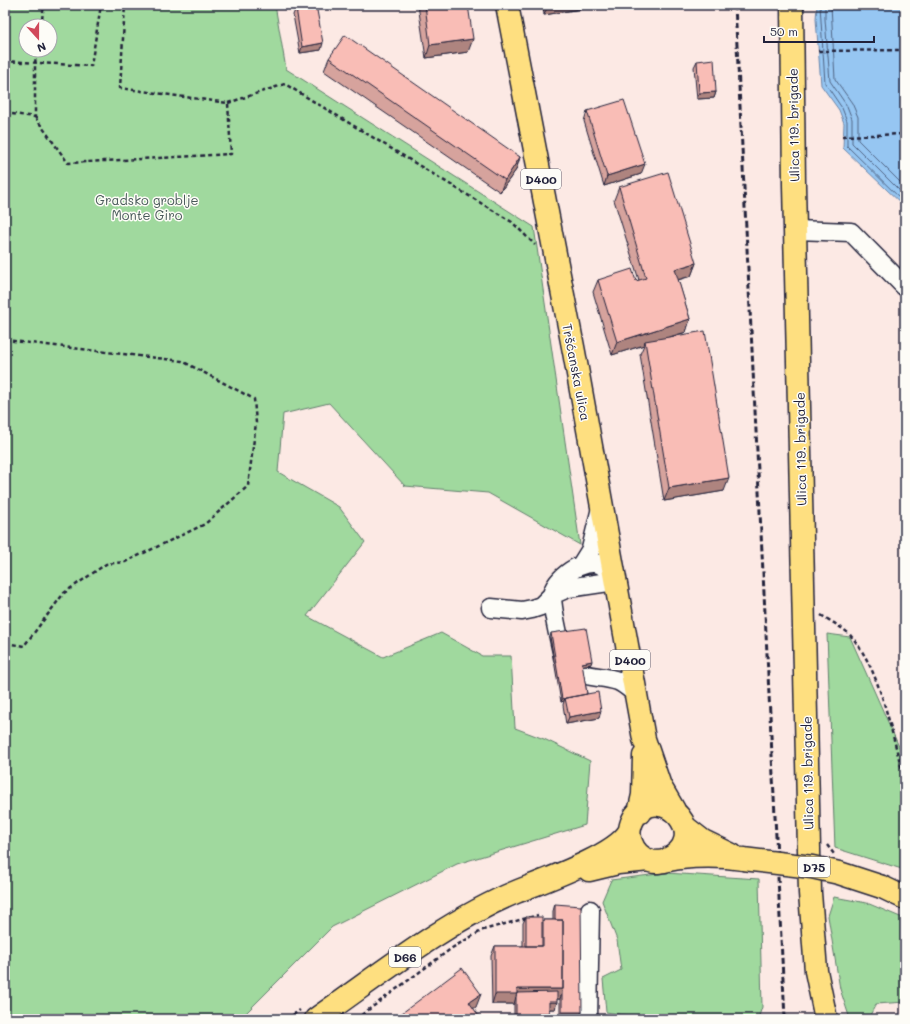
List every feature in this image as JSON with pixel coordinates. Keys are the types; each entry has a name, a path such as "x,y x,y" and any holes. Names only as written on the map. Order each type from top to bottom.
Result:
{"main road":[{"name":"Tršćanska ulica","path":"507,5 616,580 644,739"},
{"name":"Ulica 119. brigade","path":"792,5 810,893 816,971 826,1019"},
{"name":"D400","path":"644,739 660,786 680,819"},
{"name":"D400","path":"634,822 643,795 644,739"},
{"name":"D66","path":"316,1019 449,927 497,901 553,878 612,848 625,839 634,822 648,807 660,805 680,819"},
{"name":"D75","path":"680,819 703,841 740,858"},
{"path":"634,822 633,848 640,856 657,860 676,855 684,845 680,819"},
{"name":"D75","path":"657,860 690,857 740,858 812,867 838,873 882,887 905,898"},
{"name":"D66","path":"553,878 618,863 657,860"}],"lane":[{"path":"796,230 851,232 905,287"},
{"path":"581,565 590,548 602,506"},
{"path":"491,608 522,611 541,606 552,595 562,578 581,565 591,563 600,564 616,580"},
{"path":"552,595 583,584 616,580"},
{"path":"552,595 566,665 576,672 618,681 625,684 636,694"},
{"path":"588,1019 590,910"}],"path":[{"path":"42,18 44,5"},
{"path":"5,61 91,66 101,6 82,5"},
{"path":"125,5 120,88 228,103 286,84 512,222"},
{"path":"818,51 905,50"},
{"path":"36,58 35,117 68,162 231,154 228,103"},
{"path":"5,113 35,117"},
{"path":"842,136 905,134"},
{"path":"5,340 182,361 254,399 256,423 248,486 205,524 125,562 106,564 64,593 24,646 5,643"},
{"path":"821,615 850,635 866,657 884,704 905,779"},
{"path":"823,841 836,856"},
{"path":"356,1019 452,948 483,930 538,915"}],"green space":[{"name":"Gradsko groblje Monte Giro","path":"5,5 275,5 286,69 534,227 580,545 488,493 405,486 329,403 283,414 278,472 339,507 365,542 307,616 383,657 441,633 482,656 511,656 515,728 544,739 590,761 585,825 457,864 332,927 240,1019 5,1019"},
{"path":"827,634 850,637 905,760 905,870 835,848"},
{"path":"666,873 759,879 762,1007 758,1019 637,1019 637,1017 606,1012 603,979 621,970 617,940 602,901 611,880"},
{"path":"834,897 867,903 905,919 905,1002 876,1004 868,1019 850,1019 840,989 828,916"}],"water":[{"path":"817,5 905,5 905,207 843,148 844,123 839,110 821,85 816,19"}],"building":[{"path":"316,5 323,43 302,47 296,8"},
{"path":"425,5 468,5 473,39 430,45"},
{"path":"345,35 520,157 505,180 329,58"},
{"path":"714,59 716,92 699,93 697,61"},
{"path":"624,100 645,164 607,176 587,111"},
{"path":"668,172 696,263 675,269 690,319 617,342 598,280 632,269 636,281 646,278 619,187"},
{"path":"705,331 729,478 669,488 645,341"},
{"path":"586,628 592,661 582,663 587,694 562,699 551,633"},
{"path":"598,692 601,711 569,717 565,698"},
{"path":"555,904 581,906 582,1012 562,1012 563,920 555,920"},
{"path":"526,917 542,917 542,946 526,946"},
{"path":"543,920 563,920 563,989 517,989 517,994 495,994 495,946 543,946"},
{"path":"462,968 481,994 469,1002 481,1019 394,1019"},
{"path":"557,992 557,1002 549,1002 549,1013 539,1013 539,1019 516,1019 517,993"}],"railway":[{"path":"735,5 785,1019"}]}
